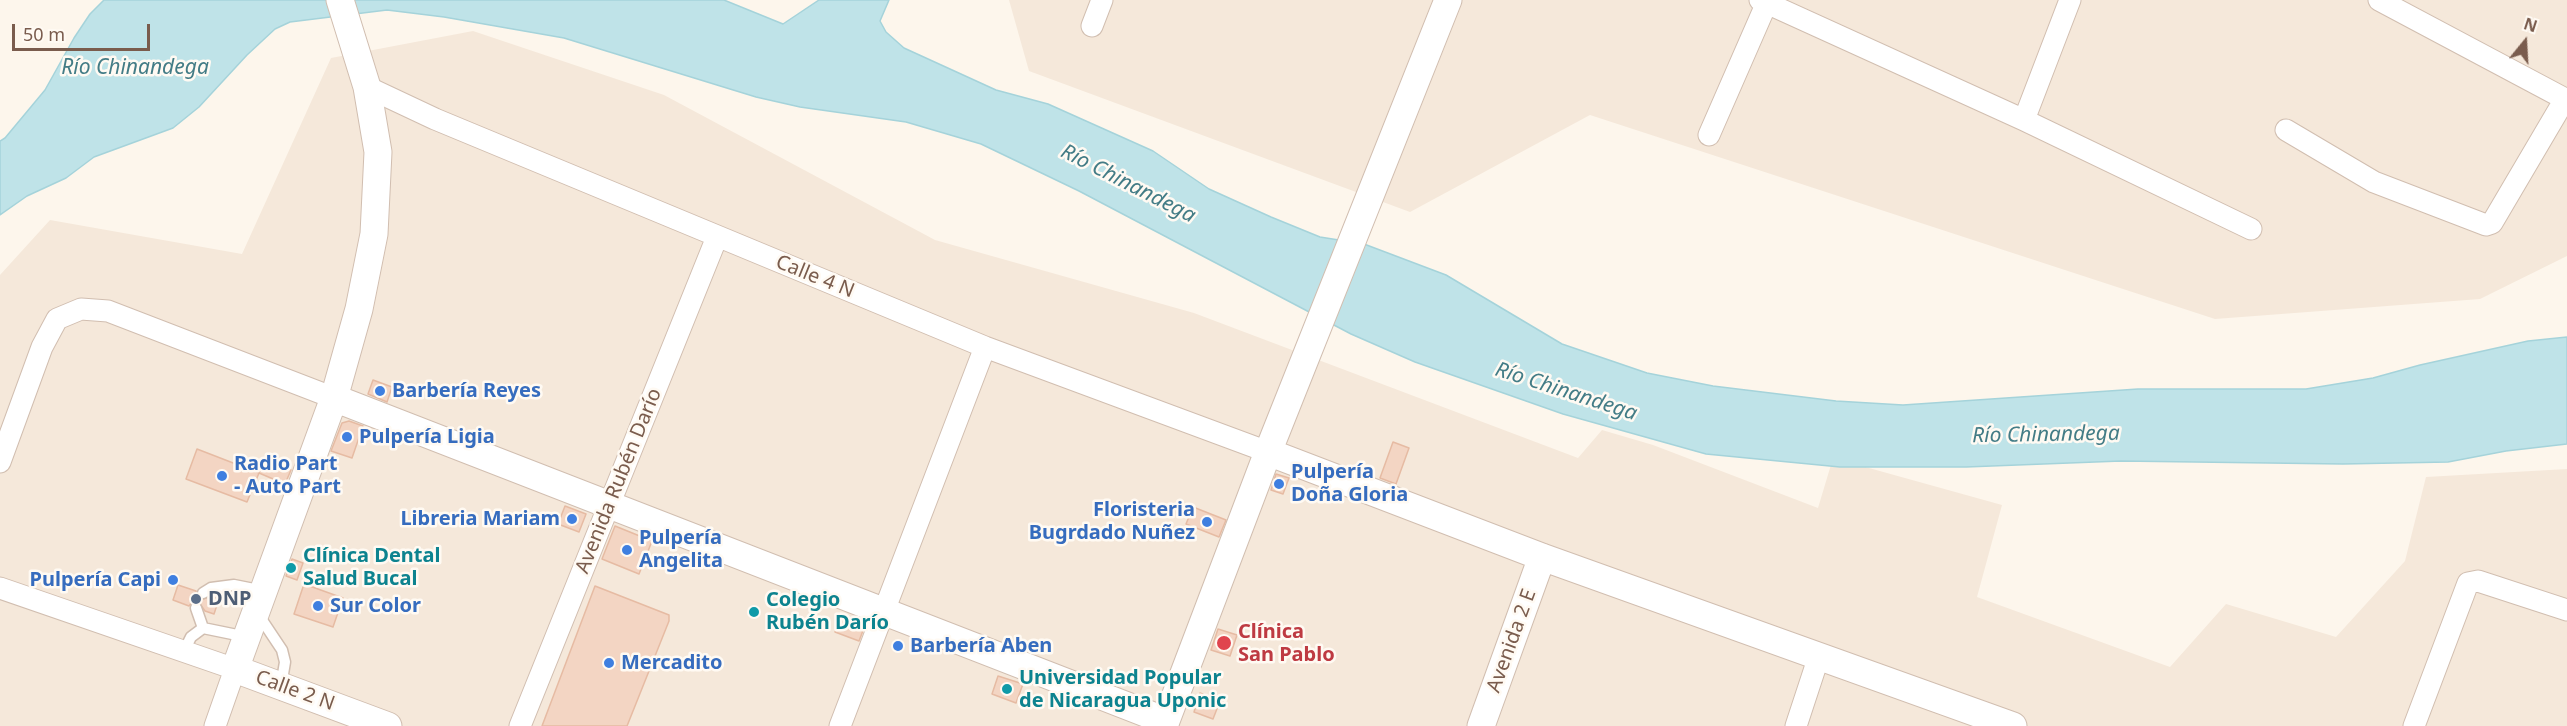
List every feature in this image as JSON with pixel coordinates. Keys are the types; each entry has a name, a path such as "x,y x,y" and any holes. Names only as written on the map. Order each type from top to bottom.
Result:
{"street":[{"path":"1092,26 1102,0"},
{"path":"0,462 42,347 57,320 81,309 108,311 883,610 1170,724 1268,452 1448,0"},
{"path":"2024,120 2070,0"},
{"path":"2286,130 2374,182 2486,225 2492,223 2566,99 2379,0"},
{"path":"1709,135 1765,1 2251,228"},
{"path":"215,726 334,398 359,309 374,234 378,153 367,87 344,9"},
{"name":"Calle 4 N","path":"367,87 435,119 986,347 1268,452"},
{"name":"Avenida Rubén Darío","path":"520,726 717,237"},
{"path":"840,726 986,347"},
{"path":"1268,452 1542,557 2013,726"},
{"name":"Avenida 2 E","path":"1481,726 1542,557"},
{"path":"2414,726 2468,583 2478,581 2567,610"},
{"path":"0,588 236,669"},
{"path":"1796,726 1820,657"},
{"name":"Calle 2 N","path":"236,669 388,726"}],"lane":[{"path":"202,593 211,588 234,585 260,601 285,662 281,686"},
{"path":"196,608 203,628"},
{"path":"184,651 191,637 203,628 248,637"}],"shaded area":[{"path":"1009,0 2567,0 2567,256 2480,299 2215,319 1590,115 1410,212 1029,71"},
{"path":"473,31 664,95 935,240 1194,313 1578,458 1602,430 1653,445 1818,508 1833,458 2002,505 1977,597 2170,667 2226,604 2336,637 2405,561 2426,477 2567,469 2567,726 0,726 0,275 50,220 242,254 331,58"}],"water":[{"name":"Río Chinandega","path":"104,0 724,0 783,24 819,0 889,0 880,21 886,32 904,48 996,90 1048,104 1153,151 1209,189 1271,217 1320,237 1364,244 1446,275 1562,344 1647,373 1713,386 1836,401 1903,405 2138,389 2306,389 2373,378 2528,341 2567,337 2567,444 2506,451 2448,462 2343,464 2121,461 1966,467 1840,467 1706,454 1563,414 1415,362 1351,334 1079,191 981,144 906,122 800,107 756,97 564,38 444,17 387,10 290,22 275,29 247,55 199,107 173,128 94,157 66,178 27,196 0,215 0,141 45,90 74,38 90,14"}],"building":[{"name":"Barbería Reyes","path":"373,380 392,387 387,402 368,394"},
{"name":"Pulpería Ligia","path":"349,421 363,426 352,458 331,451 342,423"},
{"path":"1393,442 1409,448 1396,484 1380,478"},
{"name":"Radio Part - Auto Part","path":"197,449 259,473 247,502 186,479"},
{"path":"264,459 291,470 285,484 259,473"},
{"name":"Pulpería Doña Gloria","path":"1276,474 1289,478 1283,494 1271,490"},
{"name":"Libreria Mariam","path":"565,506 586,514 579,532 558,524"},
{"name":"Floristeria Bugrdado Nuñez","path":"1193,507 1226,520 1219,537 1186,524"},
{"name":"Pulpería Angelita","path":"615,526 652,541 639,574 602,559"},
{"path":"292,559 303,563 297,580 286,576"},
{"name":"Sur Color","path":"304,584 343,598 333,627 294,614"},
{"name":"DNP","path":"178,585 196,591 196,596 200,600 212,596 219,599 214,614 205,611 198,601 193,601 189,606 173,600"},
{"name":"Mercadito","path":"595,586 669,615 669,621 627,726 542,726"},
{"path":"841,615 861,623 864,628 859,641 835,632"},
{"name":"Clínica San Pablo","path":"1218,629 1237,635 1230,656 1211,650"},
{"name":"Universidad Popular de Nicaragua Uponic","path":"998,676 1023,684 1016,703 992,694"},
{"path":"1200,693 1220,701 1213,719 1194,712"}],"place":[{"name":"Barbería Reyes","path":"380,391"},
{"name":"Pulpería Ligia","path":"347,437"},
{"name":"Radio Part - Auto Part","path":"222,476"},
{"name":"Pulpería Doña Gloria","path":"1279,484"},
{"name":"Libreria Mariam","path":"572,519"},
{"name":"Floristeria Bugrdado Nuñez","path":"1207,522"},
{"name":"Pulpería Angelita","path":"627,550"},
{"name":"Clínica Dental Salud Bucal","path":"291,568"},
{"name":"Pulpería Capi","path":"173,580"},
{"name":"DNP","path":"196,599"},
{"name":"Sur Color","path":"318,606"},
{"name":"Colegio Rubén Darío","path":"754,612"},
{"name":"Clínica San Pablo","path":"1224,643"},
{"name":"Barbería Aben","path":"898,646"},
{"name":"Mercadito","path":"609,663"},
{"name":"Universidad Popular de Nicaragua Uponic","path":"1007,689"}]}
